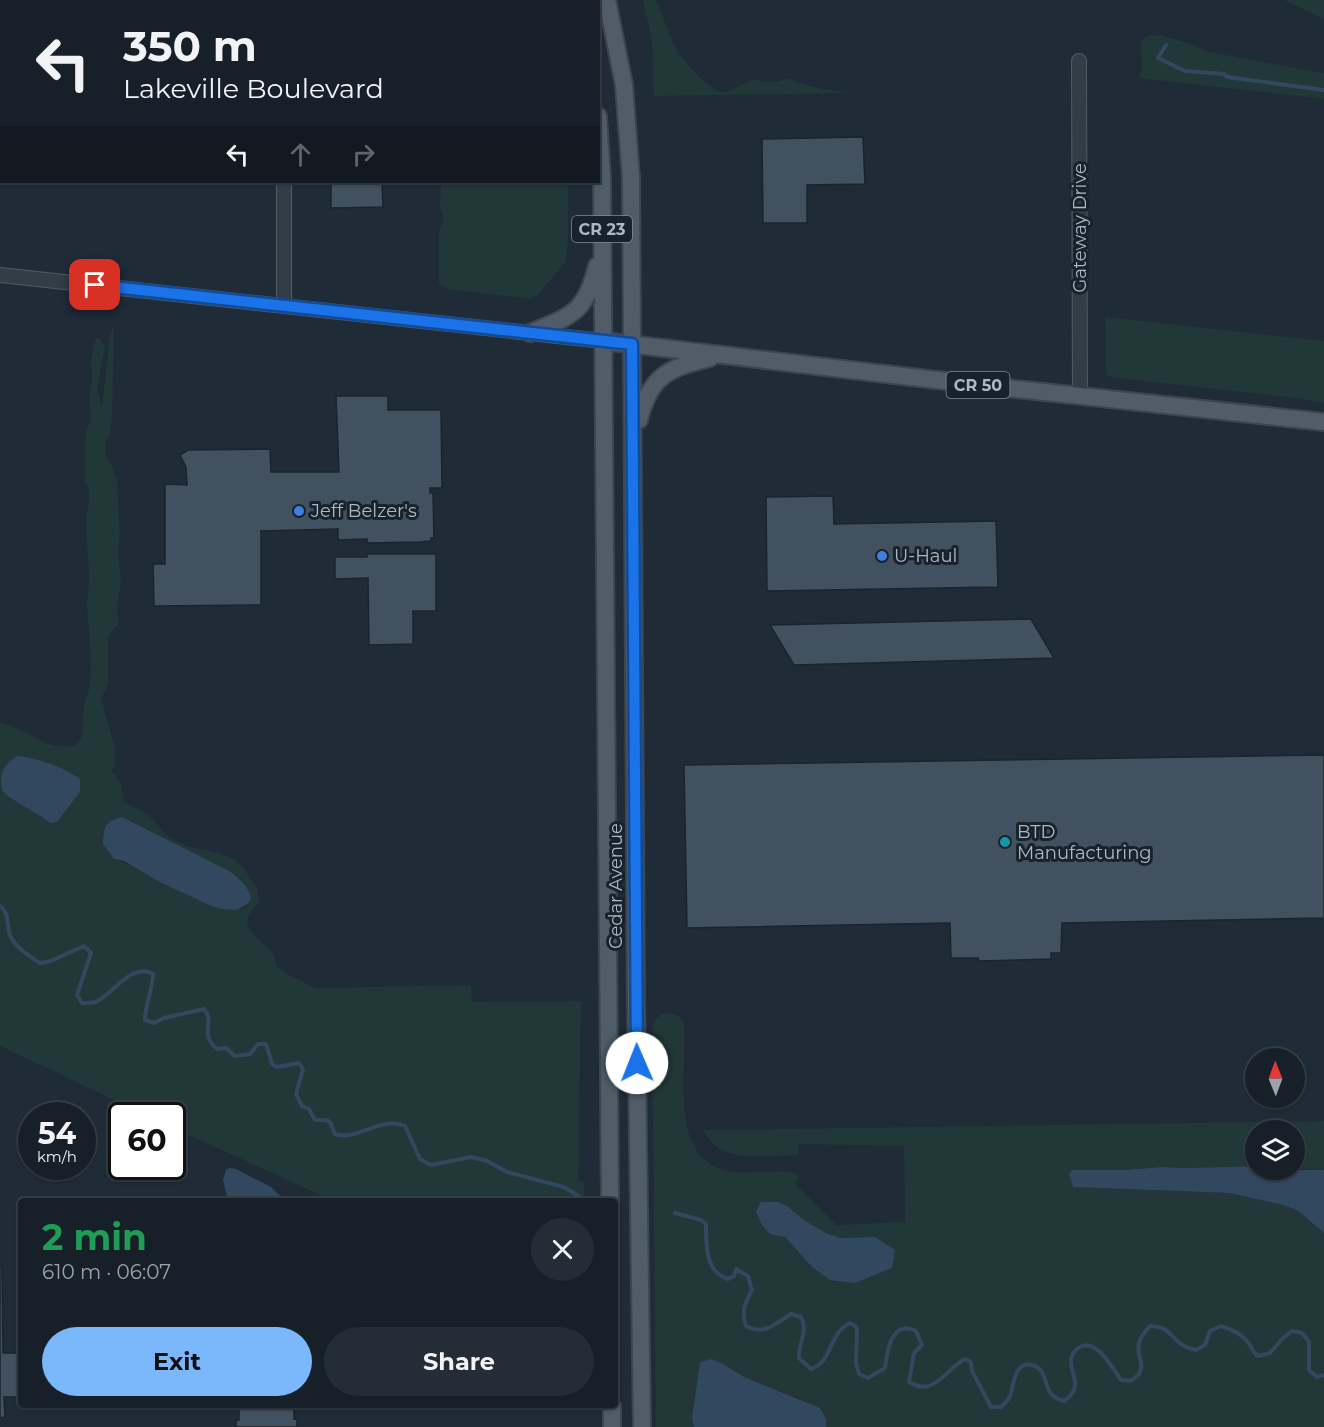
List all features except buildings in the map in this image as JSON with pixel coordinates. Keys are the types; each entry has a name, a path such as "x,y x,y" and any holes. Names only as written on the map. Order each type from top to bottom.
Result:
{"main road":[{"name":"CR 23","path":"607,0 620,59 628,115 631,178 632,344"},
{"name":"CR 23","path":"600,139 603,341"},
{"path":"530,333 562,320 577,310 591,289 603,242"},
{"name":"CR 50","path":"603,341 1324,422"},
{"name":"Cedar Avenue","path":"603,341 610,1198"},
{"name":"Cedar Avenue","path":"632,344 636,995 642,1427"},
{"path":"633,441 644,401 661,376 674,368 723,355"},
{"path":"612,1408 612,1427"}],"street":[{"name":"Gateway Drive","path":"1079,61 1080,396"},
{"path":"284,183 284,306"},
{"path":"0,275 603,341"}],"green space":[{"path":"643,0 656,0 677,52 703,81 719,92 728,92 752,79 770,82 788,78 820,88 854,93 654,96 652,41"},
{"path":"1284,0 1324,0 1324,19"},
{"path":"1159,35 1186,42 1209,52 1324,73 1324,99 1139,78 1142,68 1141,42 1147,36"},
{"path":"441,183 568,183 566,261 536,297 530,299 447,289 439,284 439,231 444,220 440,206"},
{"path":"1105,317 1324,341 1324,403 1110,377 1106,375"},
{"path":"114,326 112,419 105,444 106,456 117,480 121,579 117,613 119,623 108,636 108,684 101,699 115,747 115,768 111,770 121,783 124,802 153,819 166,835 176,841 226,855 243,866 259,895 259,901 249,914 247,922 250,931 273,953 277,967 316,988 467,985 471,986 472,1002 581,1001 578,1181 584,1182 584,1198 327,1198 186,1134 186,1102 118,1102 0,1046 0,723 20,729 53,745 75,746 82,739 84,704 89,691 91,667 87,604 89,580 86,519 89,490 85,480 86,429 91,420 89,398 92,378 91,359 96,338 100,338 105,348 97,388 102,408 110,334","holes":["23,757 31,759 76,798 50,823 16,800","128,820 240,879 247,886 251,898 249,904 242,909 114,859 105,844 104,834"]},
{"path":"666,1012 679,1016 684,1024 684,1109 688,1130 696,1148 708,1163 735,1172 796,1173 798,1180 795,1184 836,1225 905,1222 904,1146 799,1144 798,1155 745,1156 720,1149 704,1130 1245,1122 1245,1167 1073,1170 1069,1174 1073,1187 1229,1193 1283,1205 1297,1210 1324,1233 1324,1427 826,1427 826,1419 801,1399 744,1377 725,1365 700,1362 692,1418 694,1427 656,1427 652,1028 656,1018","holes":["761,1202 778,1202 804,1220 839,1238 875,1237 895,1251 891,1268 855,1283 812,1267 785,1237"]},
{"path":"1305,1121 1324,1121 1324,1170 1305,1169"}],"water":[{"path":"17,756 50,764 80,779 80,792 57,822 50,823 10,797 2,789 3,771"},
{"path":"122,817 229,871 248,889 251,898 248,904 236,910 209,905 158,881 124,861 114,859 103,844 104,833 108,823"},
{"path":"1162,1167 1245,1167 1245,1180 1305,1180 1305,1170 1324,1170 1324,1233 1297,1210 1283,1205 1229,1193 1073,1187 1069,1174 1072,1170"},
{"path":"236,1169 271,1187 279,1195 290,1198 227,1198 223,1180 226,1170"},
{"path":"761,1202 778,1202 787,1206 804,1220 840,1238 875,1237 895,1250 892,1268 855,1283 830,1280 812,1267 785,1237 770,1234 762,1225 756,1211"},
{"path":"712,1359 744,1377 820,1408 826,1419 826,1427 694,1427 692,1418 700,1362"}],"waterway":[{"path":"1166,45 1158,58 1185,71 1224,74 1227,77 1324,90"},
{"path":"0,906 6,915 9,932 14,942 40,963 51,961 84,946 91,953 77,995 82,1003 96,1002 130,975 145,971 153,974 145,1020 154,1023 164,1018 204,1009 208,1019 209,1038 217,1049 226,1048 235,1056 250,1054 258,1044 266,1044 272,1064 277,1067 299,1063 303,1069 296,1094 302,1106 309,1109 315,1120 327,1120 335,1134 353,1134 396,1123 405,1126 420,1159 431,1165 471,1157 487,1161 507,1172 564,1187 581,1198"},
{"path":"675,1213 701,1220 706,1224 708,1256 720,1275 728,1279 734,1276 736,1269 748,1276 752,1290 744,1308 746,1326 758,1330 769,1328 791,1314 801,1317 804,1332 799,1358 811,1369 823,1361 838,1334 850,1323 857,1329 856,1363 859,1374 868,1378 885,1368 892,1338 901,1329 908,1328 916,1331 922,1345 914,1353 909,1382 926,1387 939,1380 965,1359 971,1362 972,1371 991,1407 1001,1407 1009,1398 1018,1370 1026,1365 1032,1365 1042,1372 1051,1394 1064,1401 1071,1395 1074,1388 1075,1380 1071,1360 1072,1355 1080,1347 1086,1345 1092,1347 1104,1356 1121,1380 1131,1381 1138,1375 1141,1368 1139,1342 1150,1326 1165,1329 1183,1345 1196,1350 1205,1345 1210,1331 1221,1326 1242,1336 1258,1356 1270,1353 1292,1331 1302,1333 1309,1342 1309,1370 1317,1377 1324,1375"}],"place":[{"name":"Jeff Belzer's","path":"299,511"},
{"name":"U-Haul","path":"882,556"},
{"name":"BTD Manufacturing","path":"1005,842"}],"route":[{"path":"95,285 632,344 637,1063"}]}
